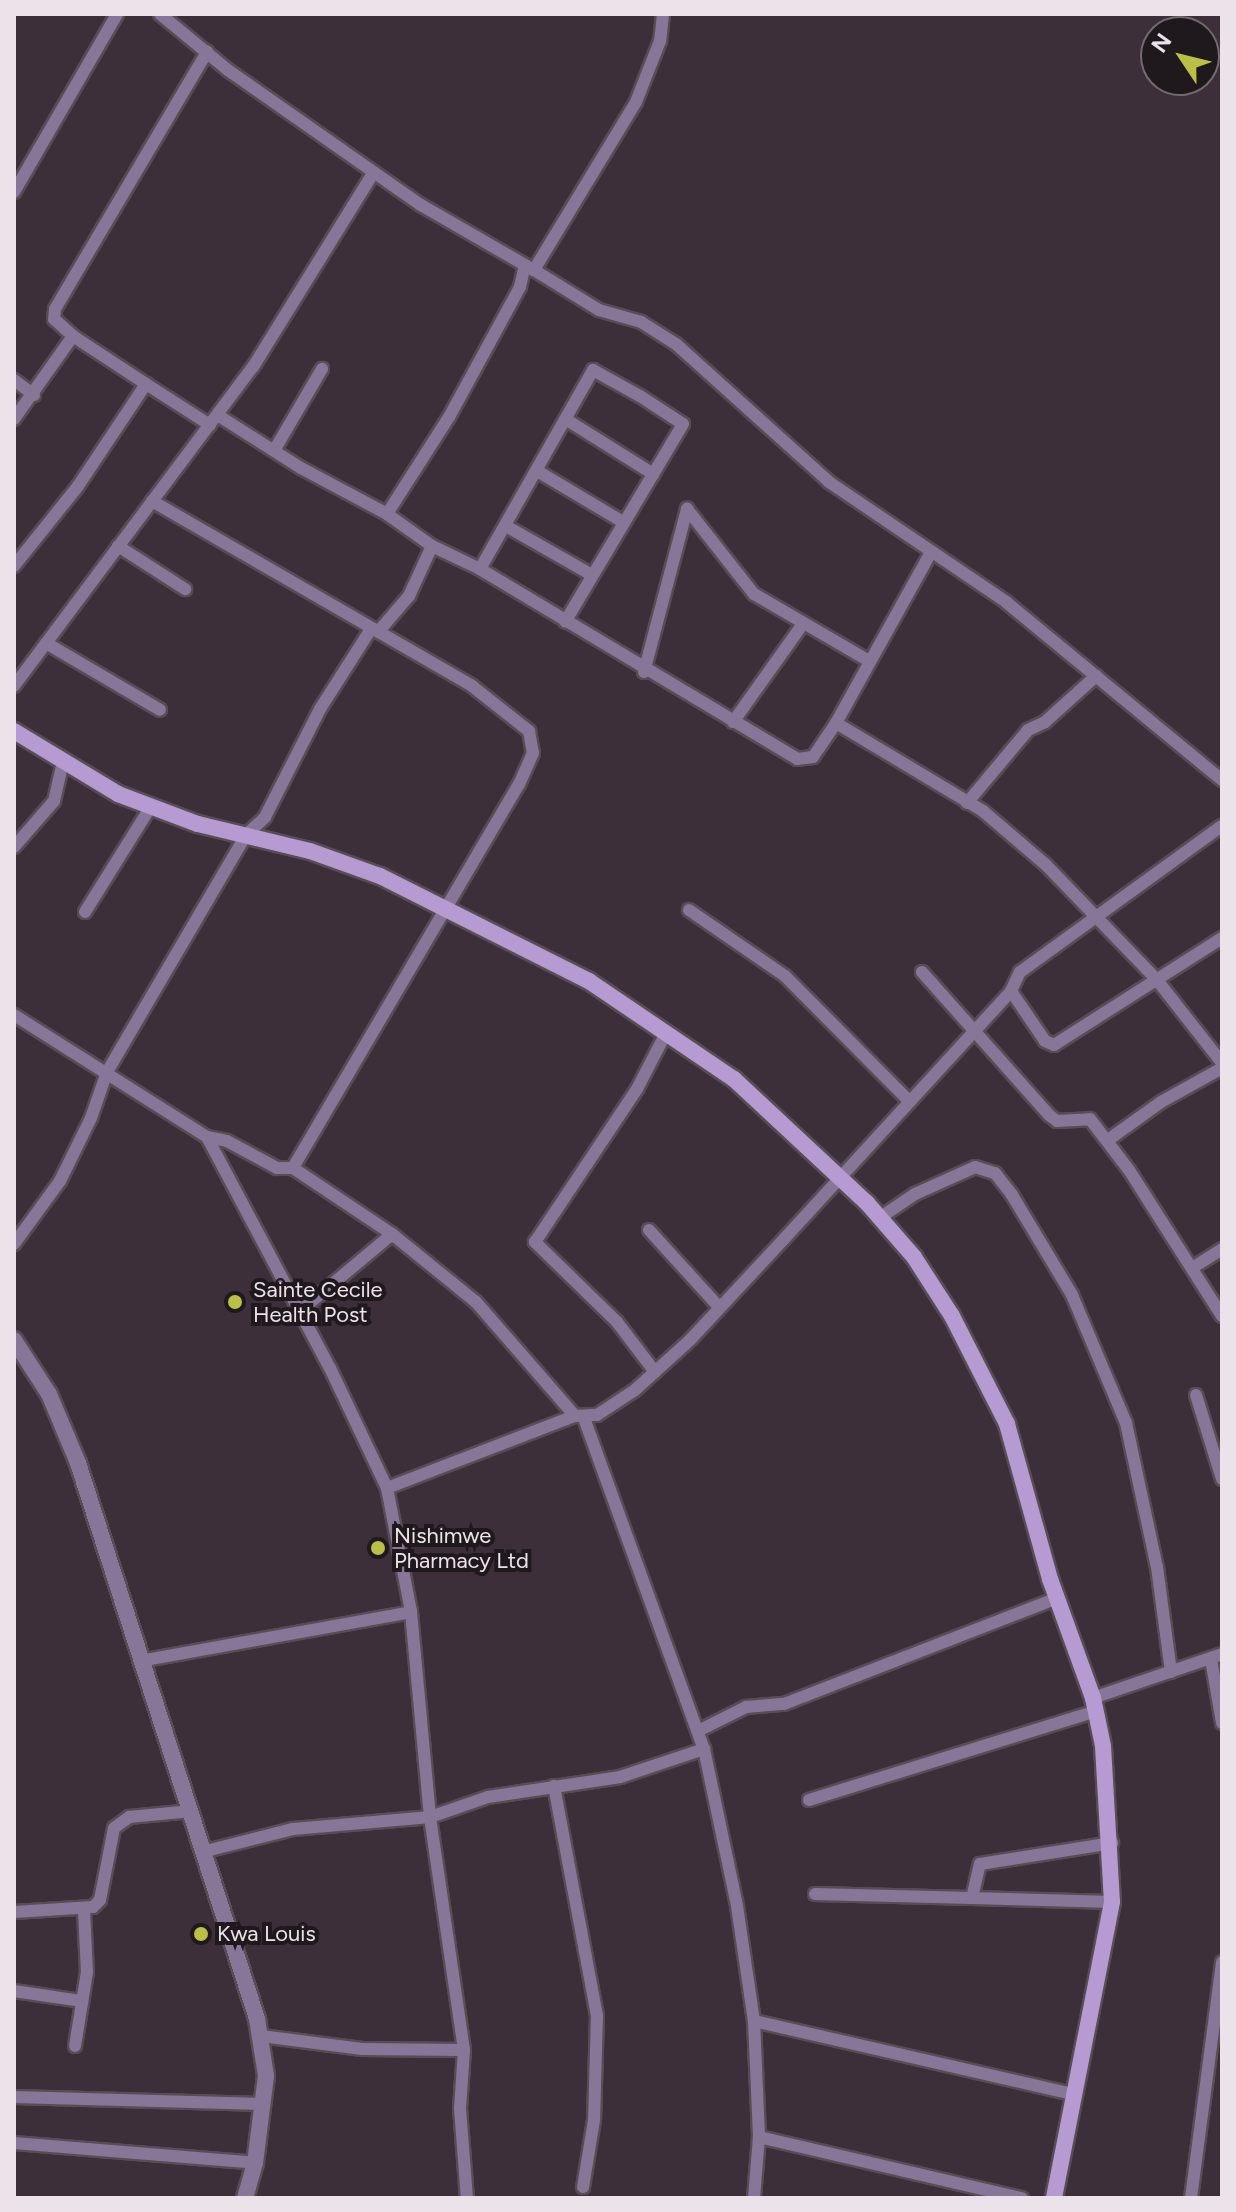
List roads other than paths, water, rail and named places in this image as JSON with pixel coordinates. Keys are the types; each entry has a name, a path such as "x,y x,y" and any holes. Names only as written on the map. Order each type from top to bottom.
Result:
{"main road":[{"path":"14,731 62,765 150,808 380,876 589,981 734,1079 881,1217 952,1316 1007,1424 1057,1598 1095,1705 1112,1843 1112,1902 1100,1983 1054,2198"}],"street":[{"path":"14,192 117,14"},
{"path":"160,14 207,52 374,172 608,315 660,332 785,437 829,482 1006,602 1222,780"},
{"path":"387,514 449,417 530,267 636,102 660,41 663,14"},
{"path":"207,52 55,309 54,319 73,336 146,384 275,449 387,514 432,546 480,569 644,672 804,761 813,757 836,723 931,552"},
{"path":"14,686 215,420 374,172"},
{"path":"14,419 73,336"},
{"path":"275,449 322,369"},
{"path":"480,569 539,472 593,370 640,396 683,424 565,622"},
{"path":"14,380 34,395"},
{"path":"14,566 78,486 146,384"},
{"path":"567,420 653,474"},
{"path":"539,472 623,522"},
{"path":"152,501 472,686 516,720 533,740 529,766 449,910 293,1168"},
{"path":"644,672 687,509 754,594 869,661"},
{"path":"506,526 592,575"},
{"path":"118,546 185,589"},
{"path":"14,1244 60,1181 91,1118 107,1072 246,835 265,817 320,709 374,630 409,596 432,546"},
{"path":"733,722 803,624"},
{"path":"46,643 160,710"},
{"path":"967,803 1028,730 1045,722 1096,676"},
{"path":"836,723 967,803 1024,844 1157,980 1222,1066 1161,1102 1108,1140"},
{"path":"14,847 54,801 62,765"},
{"path":"85,912 150,808"},
{"path":"387,1488 613,1406 655,1372 719,1307 973,1027 1011,991 1020,972 1222,826"},
{"path":"689,910 785,976 907,1099"},
{"path":"1011,991 1045,1041 1054,1045 1222,938"},
{"path":"922,972 1053,1118 1087,1117 1108,1140 1221,1314"},
{"path":"14,1015 207,1137 227,1141 277,1168 293,1168 392,1234 476,1302 580,1417 704,1749 737,1906 754,2021 759,2137 754,2198"},
{"path":"655,1372 617,1322 535,1242 637,1089 666,1033"},
{"path":"207,1137 300,1311 387,1488 411,1612 430,1817 464,2050 460,2108 467,2198"},
{"path":"881,1217 915,1194 975,1167 995,1173 1012,1195 1072,1295 1124,1417 1157,1567 1171,1672"},
{"path":"649,1230 719,1307"},
{"path":"300,1311 392,1234"},
{"path":"1192,1268 1222,1249"},
{"path":"14,1340 49,1394 78,1463 145,1660 261,2036 263,2104 255,2163 245,2198"},
{"path":"1196,1395 1222,1479"},
{"path":"698,1731 746,1707 784,1704 1057,1598"},
{"path":"145,1660 411,1612"},
{"path":"809,1800 1095,1705 1216,1656 1222,1723"},
{"path":"206,1851 293,1829 430,1817 488,1797 620,1777 704,1749"},
{"path":"554,1786 597,2015 594,2120 583,2187"},
{"path":"14,1912 84,1911 100,1900 114,1828 129,1817 192,1811"},
{"path":"972,1898 980,1864 1112,1843"},
{"path":"815,1894 1112,1902"},
{"path":"75,2046 87,1972 84,1911"},
{"path":"1191,2198 1222,1962"},
{"path":"14,1991 82,2001"},
{"path":"754,2021 1074,2094"},
{"path":"261,2036 362,2049 464,2050"},
{"path":"14,2097 263,2104"},
{"path":"759,2137 1022,2198"},
{"path":"14,2143 255,2163"}],"place":[{"name":"Sainte Cecile Health Post","path":"235,1302"},
{"name":"Nishimwe Pharmacy Ltd","path":"378,1548"},
{"name":"Kwa Louis","path":"201,1934"}]}
